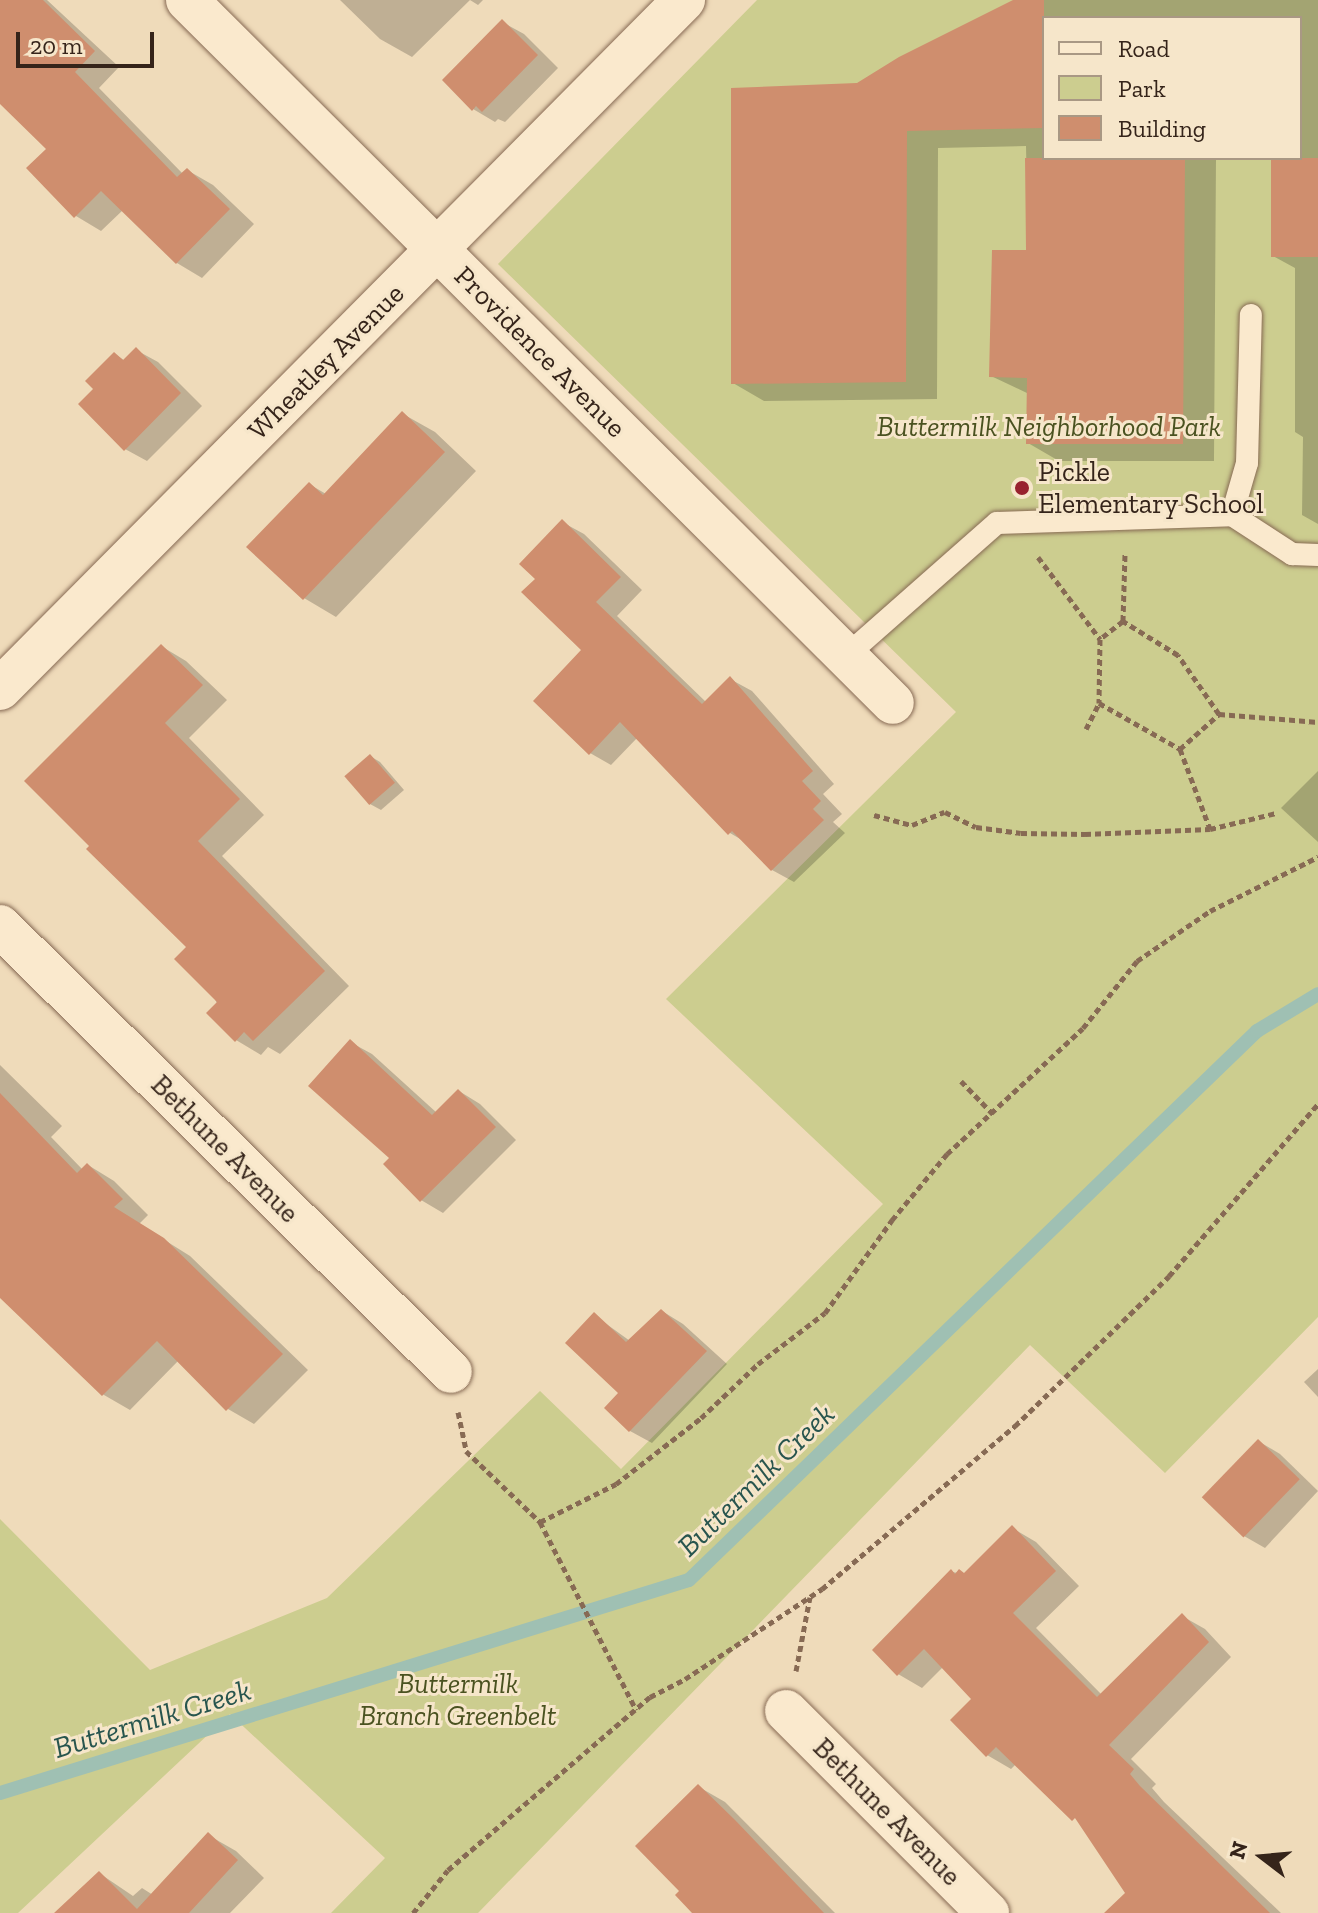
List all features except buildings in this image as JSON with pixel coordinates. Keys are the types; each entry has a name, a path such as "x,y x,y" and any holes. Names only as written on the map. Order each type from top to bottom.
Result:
{"street":[{"name":"Providence Avenue","path":"187,0 893,703"},
{"name":"Wheatley Avenue","path":"0,689 684,0"},
{"name":"Bethune Avenue","path":"0,926 451,1372"},
{"name":"Bethune Avenue","path":"786,1711 988,1913"}],"lane":[{"path":"1232,515 1247,463 1251,315"},
{"path":"846,656 997,523 1232,515 1292,554 1318,555"}],"path":[{"path":"1123,621 1126,521"},
{"path":"1012,522 1100,639 1099,703 1086,729"},
{"path":"1100,639 1123,621"},
{"path":"1123,621 1178,655 1219,714"},
{"path":"1099,703 1180,749 1210,829"},
{"path":"1180,749 1219,714 1318,722"},
{"path":"874,815 912,825 945,812 976,827 1021,833 1210,829 1276,813"},
{"path":"540,1522 616,1484 701,1418 758,1364 825,1313 892,1220 947,1154 1083,1028 1137,961 1210,911 1318,857"},
{"path":"961,1081 993,1114"},
{"path":"413,1913 448,1870 650,1697 685,1679 810,1597 1015,1426 1169,1276 1318,1104"},
{"path":"451,1372 466,1451 540,1522 636,1710"},
{"path":"786,1711 810,1597"}],"green space":[{"name":"Buttermilk Neighborhood Park","path":"757,0 1318,0 1318,1317 1165,1473 1030,1345 478,1913 331,1913 385,1858 230,1714 18,1913 0,1913 0,1519 150,1670 327,1598 540,1391 621,1469 883,1204 666,999 956,712 498,264"}],"waterway":[{"name":"Buttermilk Creek","path":"0,1793 689,1580 1257,1031 1318,994"}],"place":[{"name":"Pickle Elementary School","path":"1022,488"}],"park label":[{"name":"Buttermilk Branch Greenbelt","path":"458,1700"}]}
